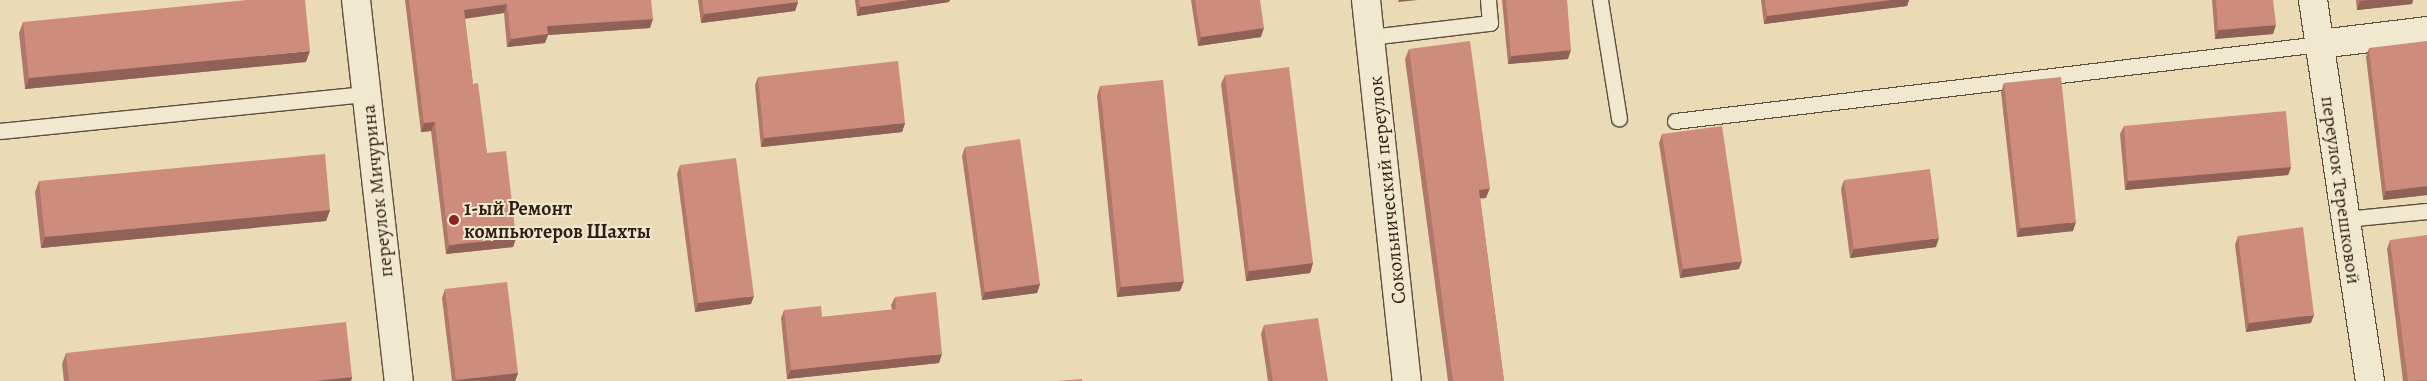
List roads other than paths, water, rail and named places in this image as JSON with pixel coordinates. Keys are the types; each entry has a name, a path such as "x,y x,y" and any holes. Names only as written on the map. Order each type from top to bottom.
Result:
{"street":[{"name":"переулок Мичурина","path":"356,0 399,381"},
{"name":"Сокольнический переулок","path":"1366,0 1408,381"},
{"name":"переулок Терешковой","path":"2313,0 2370,381"},
{"path":"2320,44 2427,31"}],"lane":[{"path":"1370,37 1490,23 1488,0"},
{"path":"1600,0 1619,118"},
{"path":"1674,122 2320,44"},
{"path":"0,131 367,94"},
{"path":"2345,219 2427,211"}],"place":[{"name":"1-ый Ремонт компьютеров Шахты","path":"454,220"}]}
